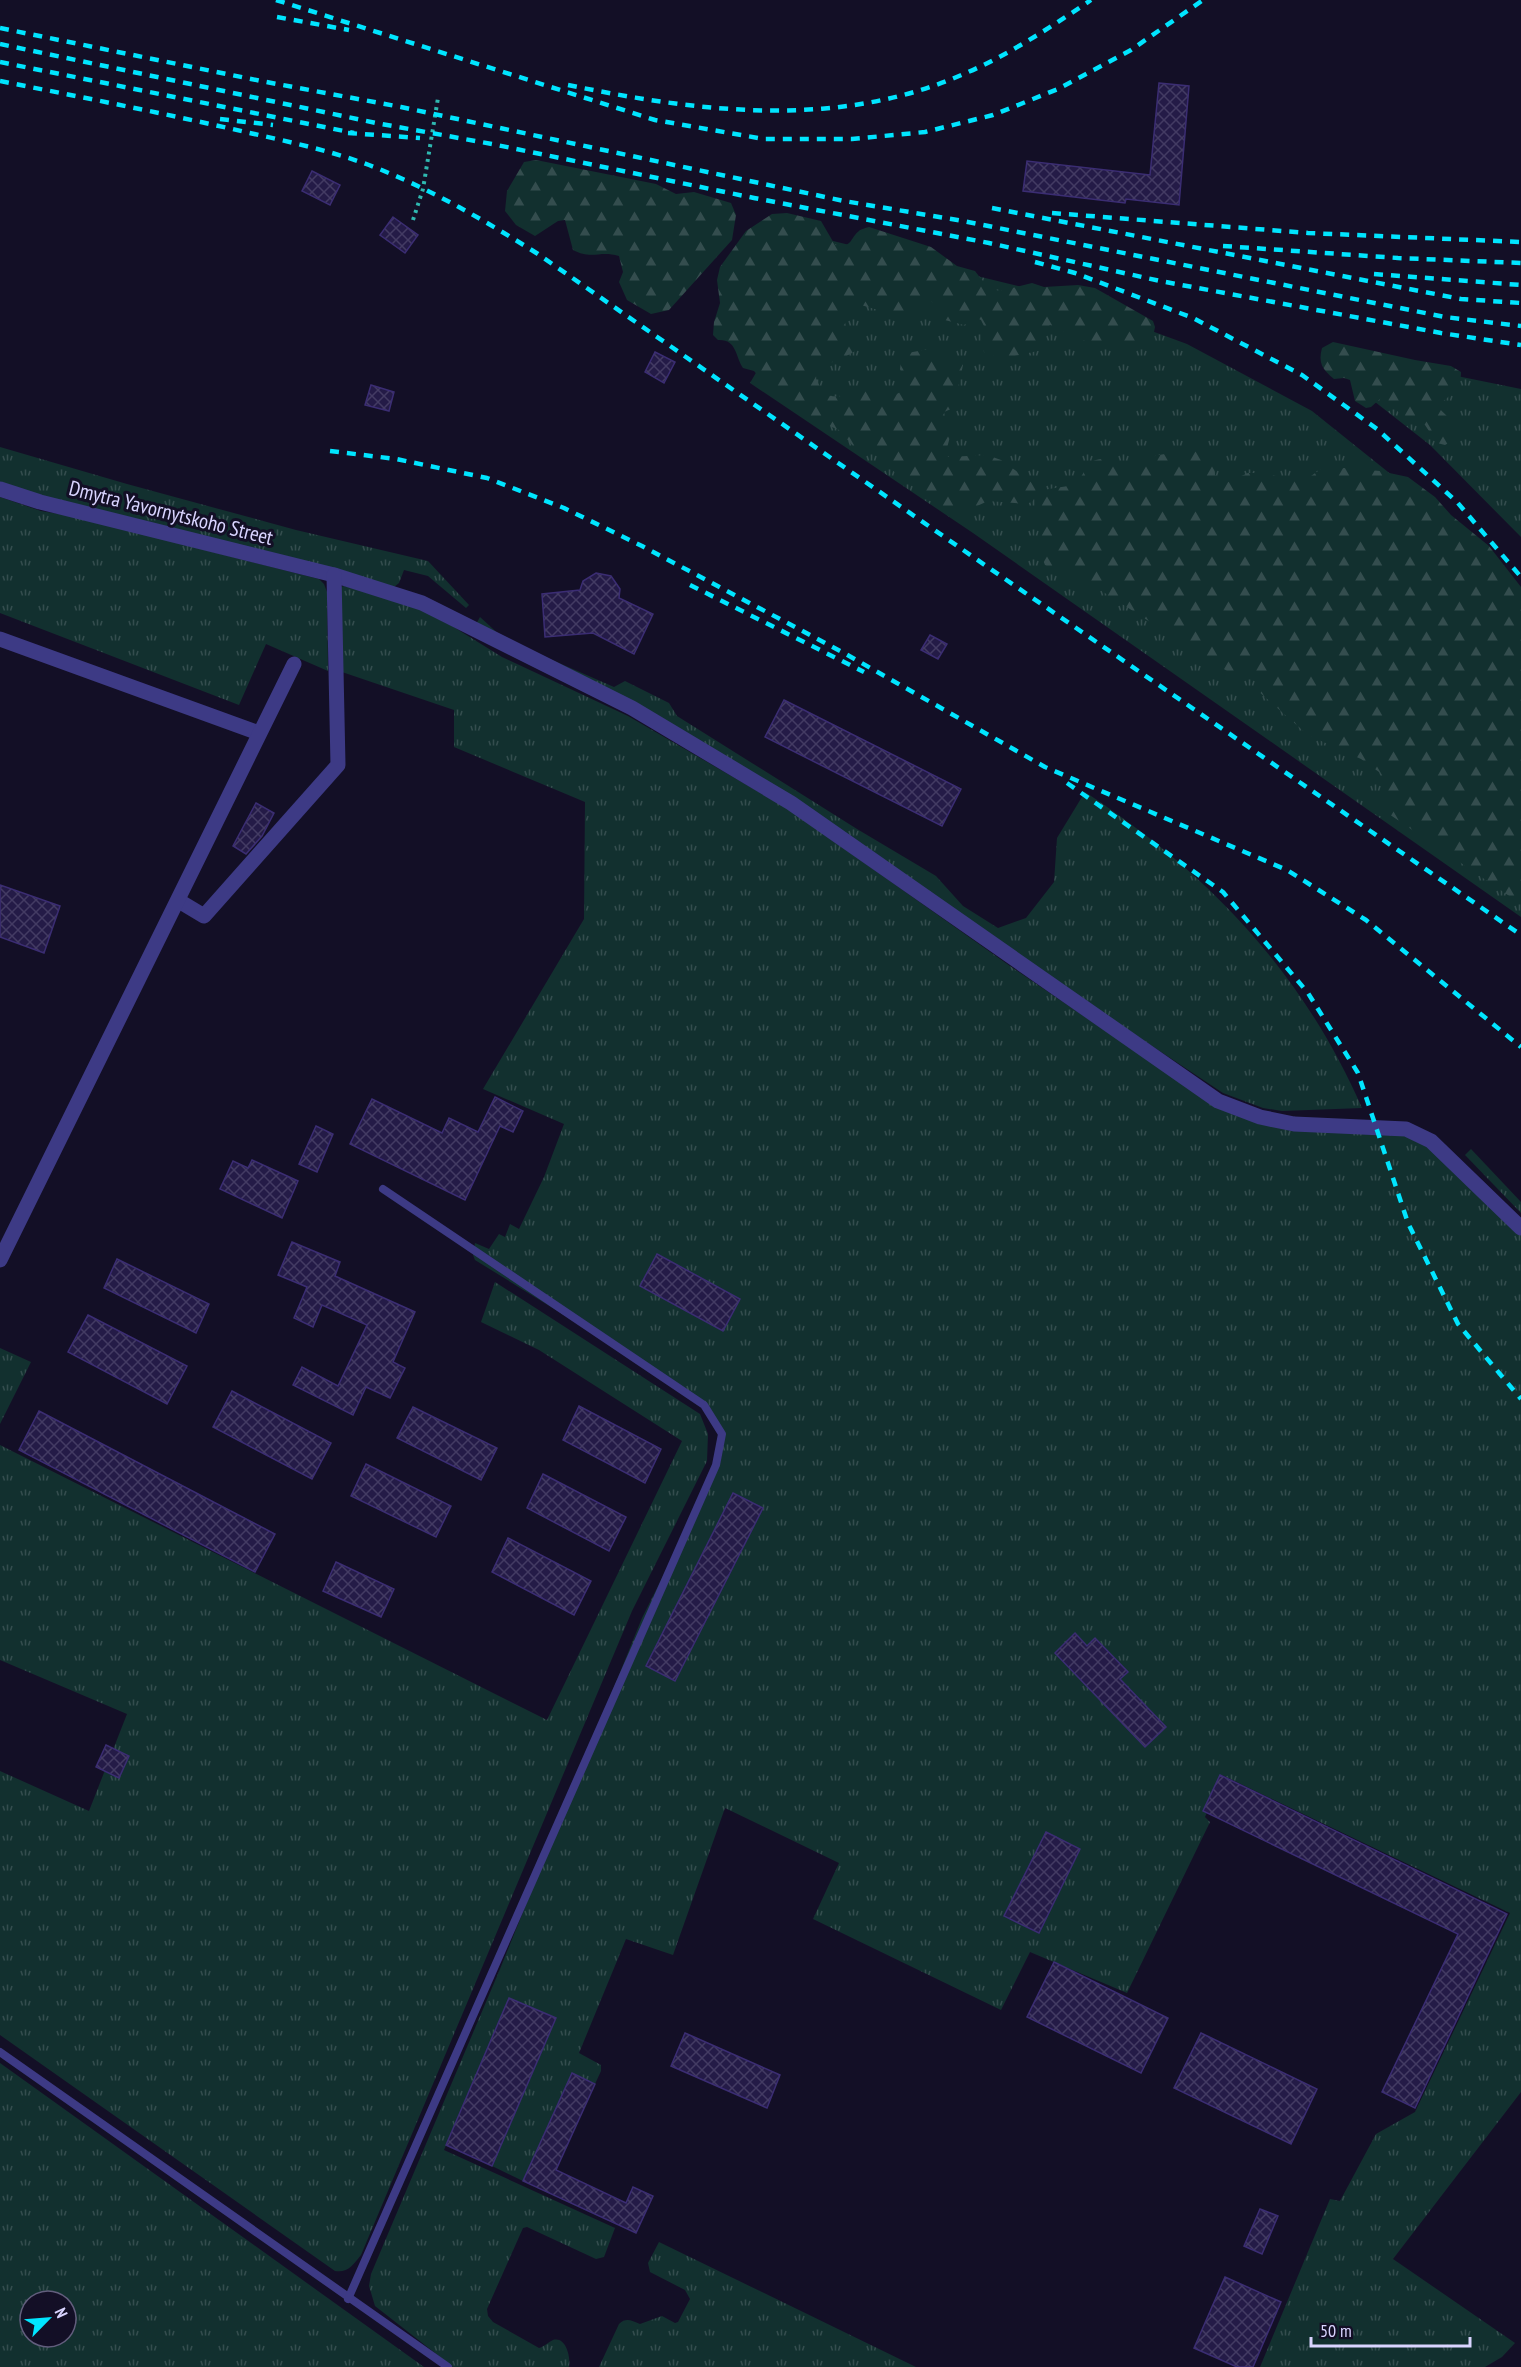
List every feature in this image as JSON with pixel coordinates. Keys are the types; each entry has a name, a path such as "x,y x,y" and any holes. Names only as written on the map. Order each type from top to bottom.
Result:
{"street":[{"name":"Dmytra Yavornytskoho Street","path":"0,489 40,502 334,575 422,603 642,714 791,803 1218,1101 1260,1117 1294,1124 1406,1129 1431,1141 1521,1228"},
{"path":"179,901 204,916 338,765 334,575"},
{"path":"0,639 259,733"},
{"path":"0,1260 294,664"}],"lane":[{"path":"348,2298 716,1465 722,1434 704,1405 383,1189"},
{"path":"0,2052 448,2367"}],"path":[{"path":"412,220 423,189 438,98"}],"green space":[{"path":"536,160 656,184 676,194 694,192 731,203 736,215 732,240 669,310 651,314 627,300 619,282 623,272 619,256 591,255 573,250 565,220 558,221 535,236 516,225 505,211 507,191 524,162"},
{"path":"787,213 821,221 835,245 848,244 859,231 869,227 931,247 957,266 975,271 988,288 1000,291 1032,283 1044,287 1078,285 1095,288 1153,321 1155,327 1152,342 1132,348 1107,341 1085,341 1050,325 1045,334 1046,345 1042,350 1001,359 984,352 981,339 984,326 981,320 977,318 964,325 941,319 935,305 930,300 902,317 861,305 844,312 845,324 855,351 824,367 816,378 827,394 841,396 874,387 880,394 898,393 906,385 900,369 902,354 929,349 935,354 934,361 940,364 960,359 963,365 955,402 951,409 944,412 945,417 953,425 947,448 948,457 987,455 1001,460 1034,484 1036,489 1033,501 1027,504 988,501 977,506 947,509 938,506 874,453 853,446 839,430 818,421 767,386 754,371 743,368 732,345 724,340 718,340 713,335 714,322 720,303 717,280 720,267 746,231 772,214"},
{"path":"833,241 1051,294 1187,344 1312,411 1413,492 1521,598 1521,917 973,533 750,383"},
{"path":"1333,342 1451,366 1461,372 1458,386 1441,403 1440,409 1453,426 1452,441 1445,445 1437,443 1425,425 1399,413 1387,399 1381,398 1371,407 1366,408 1355,401 1350,380 1334,379 1322,365 1320,358 1322,348"},
{"path":"1373,359 1521,389 1521,537 1430,445 1370,398"},
{"path":"0,447 296,530 428,561 469,605 466,608 428,576 404,570 399,583 394,587 41,496 0,482"},
{"path":"1195,451 1214,460 1215,475 1228,482 1248,473 1261,473 1290,479 1311,476 1321,469 1346,468 1380,471 1408,477 1435,497 1451,515 1489,546 1521,587 1521,904 1386,812 1380,799 1386,790 1379,772 1361,759 1308,735 1257,690 1255,680 1245,673 1227,671 1064,569 1055,571 1045,565 1037,545 1041,516 1035,507 1039,494 1049,489 1075,483 1089,464 1096,460 1108,460 1125,472 1151,457"},
{"path":"0,497 41,511 71,516 319,579 327,592 328,671 266,644 239,705 0,613"},
{"path":"341,587 393,596 452,626 502,657 628,716 788,809 1010,966 1216,1106 1420,1137 1521,1226 1521,2092 1393,2259 1515,2343 1502,2357 1485,2367 1260,2367 1330,2199 1340,2201 1376,2134 1415,2112 1510,1913 1222,1775 1205,1817 1210,1822 1127,1993 1030,1952 1001,2010 813,1919 839,1863 725,1808 673,1955 626,1939 579,2053 601,2065 601,2071 595,2084 572,2073 523,2181 492,2166 509,1999 444,2150 615,2228 604,2257 596,2259 527,2227 523,2228 487,2309 488,2316 493,2322 539,2348 553,2340 561,2341 568,2353 569,2367 453,2367 375,2306 369,2286 371,2274 500,1969 642,1618 718,1466 720,1433 700,1399 475,1260 473,1255 475,1243 489,1249 499,1234 505,1237 510,1224 519,1229 544,1177 564,1124 483,1089 584,919 585,802 454,747 454,710 342,672"},
{"path":"480,617 504,639 614,687 625,681 669,703 677,716 936,876 963,906 998,928 1026,918 1054,882 1057,838 1085,792 1172,856 1211,891 1247,929 1311,1012 1338,1058 1362,1108 1282,1111 1263,1108 1223,1093 1015,955 794,800 631,705 505,647 477,631 475,626"},
{"path":"1471,1149 1521,1202 1521,1213 1465,1155"},
{"path":"495,1282 700,1414 708,1434 707,1461 632,1611 361,2255 347,2269 335,2271 0,2035 0,1771 89,1811 127,1714 0,1660 0,1445 547,1720 682,1441 539,1350 481,1322"},
{"path":"0,1348 31,1362 0,1424"},
{"path":"0,2063 424,2367 0,2367"},
{"path":"659,2242 916,2367 599,2367 619,2324 629,2320 640,2324 662,2316 675,2323 678,2322 690,2299 685,2290 650,2272 648,2263"}],"building":[{"path":"1159,83 1189,86 1179,205 1126,199 1125,203 1023,191 1027,161 1150,175"},
{"path":"312,171 340,185 330,205 302,191"},
{"path":"393,217 418,235 405,253 380,235"},
{"path":"655,352 675,362 664,383 645,372"},
{"path":"371,385 394,392 389,411 365,405"},
{"path":"596,573 611,576 620,589 619,598 653,614 634,654 593,633 545,637 542,594 580,590 583,581"},
{"path":"930,635 947,644 938,659 921,650"},
{"path":"784,700 961,789 942,826 765,737"},
{"path":"256,803 274,813 262,836 246,854 233,846"},
{"path":"0,885 60,906 44,953 0,937"},
{"path":"495,1097 523,1111 513,1132 500,1126 465,1200 350,1144 372,1099 442,1133 449,1118 478,1132"},
{"path":"316,1126 333,1134 317,1172 299,1164"},
{"path":"252,1160 298,1181 282,1218 220,1189 233,1161 248,1168"},
{"path":"292,1242 340,1262 335,1276 415,1312 393,1362 405,1368 390,1398 366,1387 353,1415 293,1385 302,1367 338,1386 367,1325 322,1305 313,1327 294,1318 307,1287 278,1275"},
{"path":"657,1254 740,1299 723,1331 640,1286"},
{"path":"117,1259 209,1304 196,1333 104,1288"},
{"path":"88,1315 187,1366 167,1404 68,1352"},
{"path":"232,1391 331,1443 312,1479 213,1427"},
{"path":"579,1406 661,1449 645,1483 563,1440"},
{"path":"413,1407 497,1448 481,1480 397,1438"},
{"path":"39,1411 275,1534 255,1572 19,1450"},
{"path":"366,1464 451,1506 436,1537 351,1496"},
{"path":"543,1474 626,1517 609,1551 527,1508"},
{"path":"733,1493 763,1508 675,1681 646,1666"},
{"path":"508,1538 591,1581 574,1615 492,1572"},
{"path":"336,1562 394,1589 381,1617 323,1591"},
{"path":"1075,1633 1087,1646 1095,1638 1128,1672 1120,1679 1166,1727 1145,1747 1055,1653"},
{"path":"106,1745 129,1756 119,1778 96,1767"},
{"path":"1220,1775 1507,1914 1415,2108 1382,2092 1458,1934 1203,1811"},
{"path":"1046,1832 1080,1849 1039,1933 1004,1916"},
{"path":"1054,1962 1168,2018 1141,2073 1027,2017"},
{"path":"509,1998 556,2018 492,2166 446,2145"},
{"path":"685,2033 780,2075 767,2108 671,2066"},
{"path":"1201,2033 1317,2089 1291,2144 1174,2088"},
{"path":"572,2073 595,2084 556,2170 626,2203 633,2187 653,2196 636,2233 523,2181"},
{"path":"1260,2209 1278,2216 1262,2254 1244,2246"},
{"path":"1225,2277 1281,2302 1253,2367 1237,2367 1194,2348"}],"railway":[{"path":"276,0 655,120 764,139 852,139 925,132 993,115 1058,89 1131,50 1203,0"},
{"path":"568,85 668,103 718,108 819,109 868,103 918,91 982,66 1030,40 1091,0"},
{"path":"277,17 349,30"},
{"path":"0,28 401,107 844,201 963,221 1445,317 1521,326"},
{"path":"0,44 376,123 989,243 1160,281 1441,333 1521,345"},
{"path":"0,62 354,133"},
{"path":"0,81 299,144 391,174 477,217 538,254 1521,935"},
{"path":"220,119 273,125"},
{"path":"348,133 420,138"},
{"path":"992,208 1461,299 1521,303"},
{"path":"1052,213 1308,233 1521,242"},
{"path":"1223,246 1398,258 1521,263"},
{"path":"1035,262 1075,273 1193,318 1302,375 1377,429 1457,502 1521,577"},
{"path":"1374,274 1521,285"},
{"path":"330,451 396,459 487,478 564,508 642,546 844,653 1045,767 1287,870 1366,920 1521,1047"},
{"path":"690,585 864,672"},
{"path":"1067,783 1223,892 1308,993 1358,1073 1408,1223 1458,1324 1521,1399"}]}
